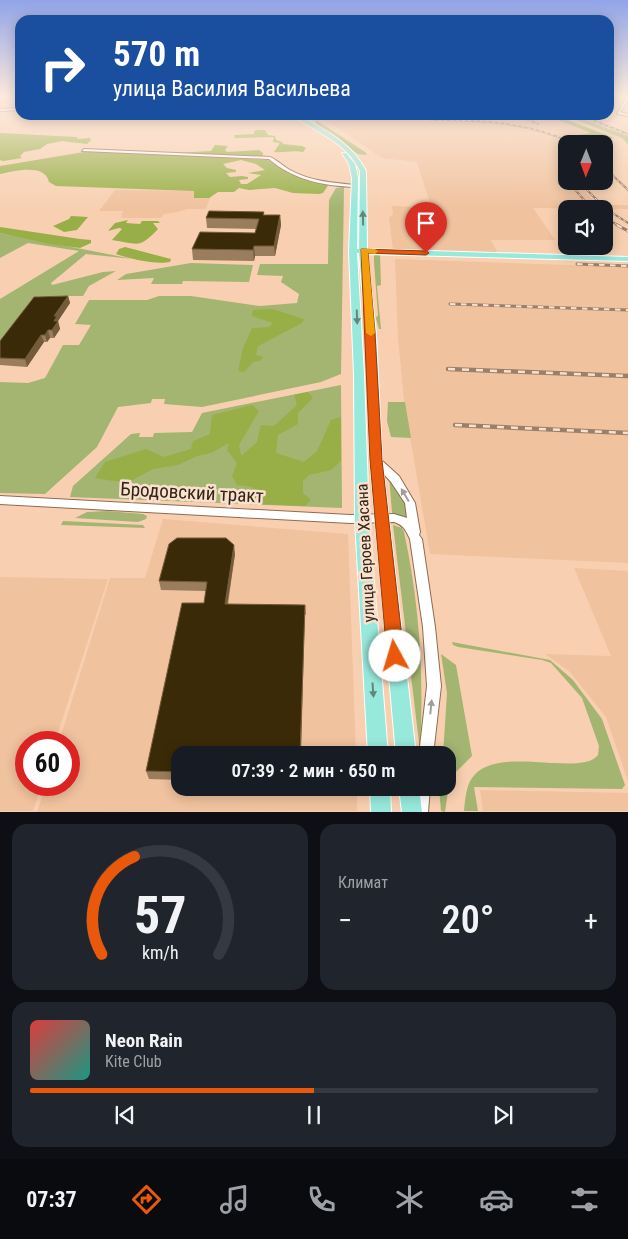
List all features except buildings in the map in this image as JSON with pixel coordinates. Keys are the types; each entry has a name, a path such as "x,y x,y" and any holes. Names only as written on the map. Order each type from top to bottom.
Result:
{"main road":[{"name":"улица Героев Хасана","path":"317,135 336,147 348,158 354,169 358,251 357,320 362,519 377,746"},
{"name":"улица Героев Хасана","path":"326,135 344,146 361,164 365,184 358,251 370,333 376,460 405,746"},
{"path":"358,251 628,259"},
{"path":"380,796 381,812"},
{"path":"410,796 412,812"}],"street":[{"path":"84,150 270,158 290,173 339,185 355,186"},
{"path":"376,460 395,479 410,503 429,627 434,686 427,746"},
{"name":"Бродовский тракт","path":"0,500 362,519 381,518 402,520 408,524 416,539"},
{"path":"420,812 421,796"}],"shaded area":[{"path":"348,135 568,135 558,135 558,190 584,190 593,200 558,200 558,208 533,208 555,240 491,240 498,254 393,250 389,218 393,214 392,206 422,207 421,203 430,203 417,162 382,158"},
{"path":"115,190 213,191 206,209 187,209 164,214 161,218 121,218 123,211 99,211"},
{"path":"613,205 628,205 628,209 613,209"},
{"path":"395,259 628,267 628,563 430,554 404,401 398,338"},
{"path":"163,519 348,534 356,746 171,746 171,796 357,796 357,811 37,812 42,796 80,796 80,731 62,731 110,578 145,578"},
{"path":"574,568 628,571 628,781 606,717 569,671 545,654 611,656"},
{"path":"0,577 108,579 59,731 15,731 15,796 38,796 33,811 0,811"},
{"path":"480,790 628,793 628,811 483,811"}],"green space":[{"path":"0,135 77,137 77,139 90,138 91,140 87,144 62,141 47,144 40,149 24,152 20,156 22,158 0,160"},
{"path":"234,135 275,136 276,140 283,144 306,148 303,152 274,152 280,143 273,142 274,137 235,138"},
{"path":"331,135 339,135 367,155 358,154"},
{"path":"614,135 628,136 628,144 622,138"},
{"path":"215,145 228,146 225,150 227,152 259,150 263,153 263,157 174,153 211,151"},
{"path":"90,151 268,160 289,173 329,184 323,193 319,194 293,193 275,188 249,190 239,188 234,192 218,192 209,198 194,198 194,191 56,186 49,182 42,172 28,170 0,174 0,166","holes":["241,160 256,164 265,170 248,173 261,175 247,184 241,184 239,180 248,179 248,177 230,177 226,173 236,172 236,170 227,168 223,164"]},
{"path":"344,187 341,374 321,382 202,407 164,404 165,399 152,399 151,403 118,407 97,447 45,494 0,493 0,382 28,383 45,378 63,345 79,345 91,325 75,324 89,300 147,300 159,296 191,296 260,306 297,303 299,294 281,282 283,276 257,275 260,264 328,264 329,200 336,188"},
{"path":"71,216 88,217 77,230 64,232 53,226 69,219"},
{"path":"128,220 126,223 140,224 142,221 158,221 160,223 153,223 158,229 147,240 142,242 133,244 112,240 122,229 108,231 115,223"},
{"path":"0,227 91,240 91,243 80,248 50,244 0,233"},
{"path":"0,233 133,259 86,254 51,283 52,285 103,272 116,271 89,286 83,296 38,296 31,300 0,343 0,299 79,251 28,243 0,258"},
{"path":"125,247 171,259 170,262 165,263 151,262 116,254 119,249"},
{"path":"380,254 381,285 377,286 381,329 379,329 376,318 378,315 374,255"},
{"path":"191,263 253,265 249,282 183,281 182,284 151,284 154,278 117,280 126,274"},
{"path":"272,309 304,319 302,323 258,346 256,355 263,357 260,361 253,362 244,372 238,371 243,348 252,328 269,327 273,323 252,316 253,310"},
{"path":"341,385 342,508 70,497 73,486 131,434 140,433 139,437 153,437 154,433 192,432 202,413"},
{"path":"308,392 313,398 298,413 298,424 278,435 276,453 304,462 317,451 331,420 341,417 341,461 331,470 309,475 303,481 303,493 311,500 305,506 258,504 251,497 253,487 237,485 232,476 237,463 227,450 229,443 211,453 197,456 178,465 153,469 127,483 95,478 105,462 146,449 164,457 191,449 193,441 210,434 212,415 252,405 259,411 239,445 241,456 257,442 261,425 274,426 297,405 294,395"},
{"path":"388,402 405,402 411,438 391,437 387,421"},
{"path":"389,475 406,501 409,519 392,513"},
{"path":"107,511 147,516 146,519 138,522 75,518 87,512"},
{"path":"63,521 143,525 145,528 61,525"},
{"path":"393,525 402,528 404,532 414,587 421,668 419,746"},
{"path":"452,642 550,660 573,680 602,719 625,785 622,789 474,787 478,811 464,811 468,785 472,778 484,768 499,763 518,761 574,763 588,761 598,755 599,746 582,698 551,663 458,647 453,645"},
{"path":"441,654 456,665 472,756 456,772 456,746 444,746 447,693"},
{"path":"440,796 447,796 445,812 441,811"}],"railway":[{"path":"552,135 558,137"},
{"path":"613,176 628,190"},
{"path":"575,190 584,200"},
{"path":"587,190 606,209 628,223"},
{"path":"613,222 620,226"},
{"path":"617,225 628,231"},
{"path":"577,264 628,266"},
{"path":"450,304 628,310"},
{"path":"448,369 628,376"},
{"path":"455,425 628,433"}],"slow traffic":[{"path":"371,333 363,251 375,251"}],"route":[{"path":"395,656 376,460 370,333 363,251 426,253"}]}
